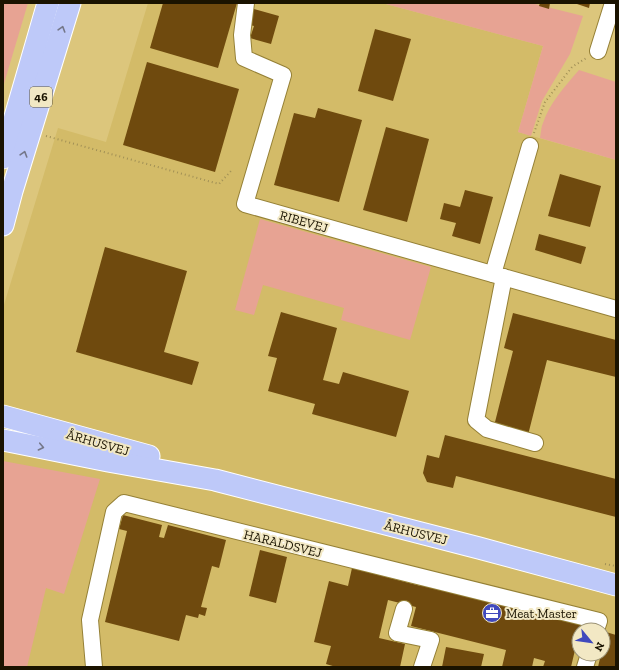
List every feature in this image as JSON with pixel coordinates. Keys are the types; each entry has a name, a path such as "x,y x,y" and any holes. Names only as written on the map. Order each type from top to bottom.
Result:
{"main road":[{"name":"46","path":"3,158 48,3"},
{"name":"46","path":"3,225 12,191 70,3"},
{"name":"ÅRHUSVEJ","path":"3,416 159,459 216,480"},
{"path":"3,427 100,443"},
{"name":"ÅRHUSVEJ","path":"3,440 108,461 216,480 616,585"}],"street":[{"name":"RIBEVEJ","path":"246,3 242,35 244,58 283,75 245,204 616,309"},
{"path":"598,51 613,5"},
{"path":"530,146 498,275 476,420 487,429 535,443"},
{"name":"HARALDSVEJ","path":"94,667 90,620 114,512 124,503 599,622"},
{"path":"404,609 397,633 431,640 422,667"}],"path":[{"path":"530,146 545,102 572,67 598,51"},
{"path":"31,132 219,184 231,171"}],"shaded area":[{"path":"3,3 28,3 3,87"},
{"path":"148,3 382,3 543,46 518,132 616,160 616,667 3,667 3,308 58,128 106,142"},
{"path":"382,3 531,3 583,16 570,54 542,101 531,136 518,132 543,46"},
{"path":"579,70 616,82 616,160 540,138 542,125 549,109 558,95"},
{"path":"260,219 431,267 410,340 341,320 344,308 263,285 254,315 235,310"},
{"path":"3,461 100,479 64,594 46,588 27,667 3,667"}],"building":[{"path":"163,3 237,3 218,68 150,48"},
{"path":"540,3 550,3 549,9 539,6"},
{"path":"574,3 590,3 589,8"},
{"path":"254,9 279,16 271,44 250,38 254,26 250,25"},
{"path":"375,29 411,39 393,101 358,91"},
{"path":"147,62 239,89 215,172 123,145"},
{"path":"318,108 362,120 339,202 274,185 294,113 315,118"},
{"path":"386,127 429,139 407,222 363,210"},
{"path":"560,174 601,186 590,227 548,216"},
{"path":"465,190 493,197 480,244 452,236 456,223 440,219 444,203 460,207"},
{"path":"539,234 586,247 581,264 535,250"},
{"path":"105,247 187,271 164,352 199,362 192,385 76,352"},
{"path":"281,312 337,328 323,380 339,384 343,372 409,391 396,437 312,414 315,404 268,391 277,358 268,356"},
{"path":"513,313 616,340 616,377 547,360 528,435 494,426 513,351 504,348"},
{"path":"445,435 616,479 616,517 456,476 453,488 427,482 423,473 427,455 439,458"},
{"path":"123,515 162,525 159,537 164,538 168,525 226,540 219,568 212,566 201,607 207,608 205,616 199,614 198,618 186,615 179,641 105,622 127,531 119,529"},
{"path":"260,550 287,557 276,603 249,596"},
{"path":"352,568 573,622 571,622 571,667 543,667 545,661 534,658 532,667 502,667 506,650 411,626 416,607 388,600 379,638 405,644 400,667 336,667 326,664 331,646 314,642 329,581 348,586"},
{"path":"611,634 616,635 616,667 598,667 599,662 611,662"},
{"path":"446,647 484,654 481,667 442,667"}],"place":[{"name":"Meat Master","path":"492,613"}]}
